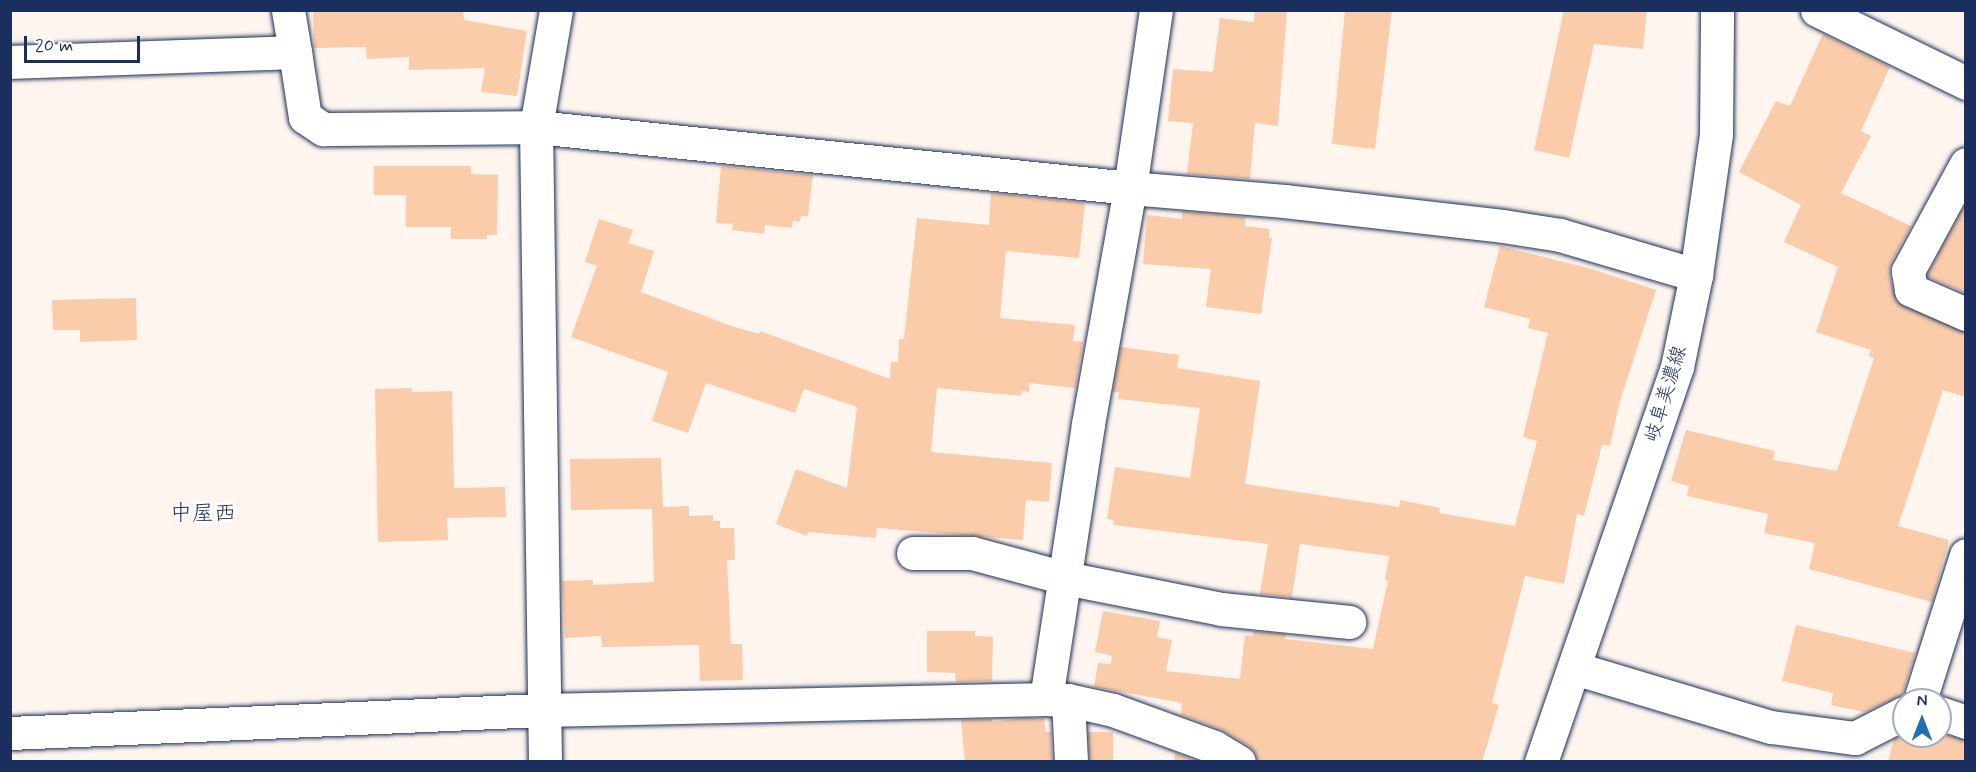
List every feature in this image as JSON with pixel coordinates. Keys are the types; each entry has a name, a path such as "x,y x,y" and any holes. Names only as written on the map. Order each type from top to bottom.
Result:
{"street":[{"path":"288,10 305,117 323,129 536,127 1130,188 1284,201 1503,226 1560,236 1696,275"},
{"path":"545,762 542,710 536,127 556,10"},
{"path":"1071,762 1057,699 1065,578 1088,424 1130,188 1156,10"},
{"name":"岐阜美濃線","path":"1541,762 1677,367 1696,275 1716,134 1717,10"},
{"path":"1817,10 1965,83"},
{"path":"10,62 295,52"},
{"path":"1965,164 1908,271 1911,290 1965,314"},
{"path":"914,553 972,553 1065,578 1221,609 1349,622"},
{"path":"1924,688 1965,555"},
{"path":"1574,668 1771,727 1855,738 1892,719"},
{"path":"10,733 542,710 1057,699 1113,710 1214,747 1239,762"}],"building":[{"path":"313,10 463,10 464,20 527,31 517,96 481,92 485,68 409,70 409,57 367,59 366,47 314,48"},
{"path":"1255,10 1287,10 1278,126 1255,123 1250,179 1187,174 1193,123 1168,121 1173,69 1213,72 1220,18 1254,22"},
{"path":"1345,10 1392,10 1375,149 1332,144"},
{"path":"1564,10 1647,10 1643,49 1594,44 1569,158 1534,150"},
{"path":"1823,34 1890,67 1861,131 1871,136 1841,193 1911,226 1891,263 1889,274 1897,302 1965,332 1965,397 1943,390 1898,526 1949,540 1932,602 1809,569 1815,543 1764,533 1768,514 1687,496 1689,486 1671,481 1686,430 1775,451 1773,460 1837,471 1874,358 1869,356 1871,350 1816,332 1838,267 1784,242 1801,205 1739,172 1776,101 1790,106"},
{"path":"374,166 471,166 471,174 498,175 497,235 487,235 487,239 451,239 451,227 406,227 406,195 374,195"},
{"path":"721,166 813,175 808,216 801,216 800,222 793,221 792,228 765,225 764,234 732,230 733,224 716,223"},
{"path":"991,193 1085,203 1079,258 1006,251 1000,318 1075,325 1073,341 1083,342 1075,388 1029,383 1029,392 1022,391 1021,396 937,388 931,452 1052,463 1049,502 1026,500 1023,540 877,528 876,538 808,532 807,536 776,524 796,469 847,488 857,407 804,389 795,413 706,383 688,433 652,421 668,372 571,337 597,266 585,262 599,219 633,230 628,243 654,251 641,292 731,326 759,334 760,331 890,379 891,362 898,362 899,339 904,339 917,218 989,225"},
{"path":"1965,204 1965,293 1928,277 1928,274"},
{"path":"1182,211 1246,217 1245,226 1269,229 1269,238 1272,238 1261,314 1206,307 1211,269 1143,264 1147,215 1182,219"},
{"path":"1500,246 1592,269 1656,290 1620,401 1610,446 1602,445 1584,516 1577,514 1564,584 1525,576 1492,703 1499,705 1482,762 1258,762 1255,752 1249,746 1220,729 1181,715 1182,703 1094,687 1098,663 1111,664 1112,656 1095,652 1103,611 1160,621 1157,637 1172,640 1166,671 1240,679 1245,635 1253,636 1254,631 1286,634 1285,639 1373,649 1388,581 1385,580 1389,556 1300,544 1292,597 1260,594 1268,544 1113,525 1114,520 1107,519 1115,467 1190,478 1200,408 1118,399 1119,392 1113,392 1121,347 1179,355 1177,368 1260,381 1245,484 1399,507 1400,500 1440,508 1439,513 1515,526 1537,441 1523,437 1548,333 1528,328 1530,319 1484,307"},
{"path":"136,298 137,340 80,342 80,330 53,330 52,300"},
{"path":"412,388 412,392 452,391 454,488 505,487 506,517 447,518 448,540 378,542 375,389"},
{"path":"661,458 663,507 689,506 689,516 713,515 713,521 720,521 720,528 734,528 735,560 727,560 731,644 742,644 743,680 700,681 699,645 602,647 601,636 565,638 562,581 593,580 593,585 654,582 652,509 571,510 570,459"},
{"path":"1796,625 1915,653 1904,688 1892,688 1892,699 1864,712 1831,705 1833,693 1782,681"},
{"path":"927,631 975,631 975,636 993,637 992,681 956,682 955,673 927,672"},
{"path":"1044,718 1046,732 1051,732 1052,762 965,762 961,720 992,719 992,722"},
{"path":"1088,732 1113,732 1113,762 1090,762"},
{"path":"1952,736 1965,740 1965,762 1888,762 1892,747 1952,748"},
{"path":"1175,753 1199,762 1174,762"}],"district":[{"name":"中屋西","path":"203,515"}]}
